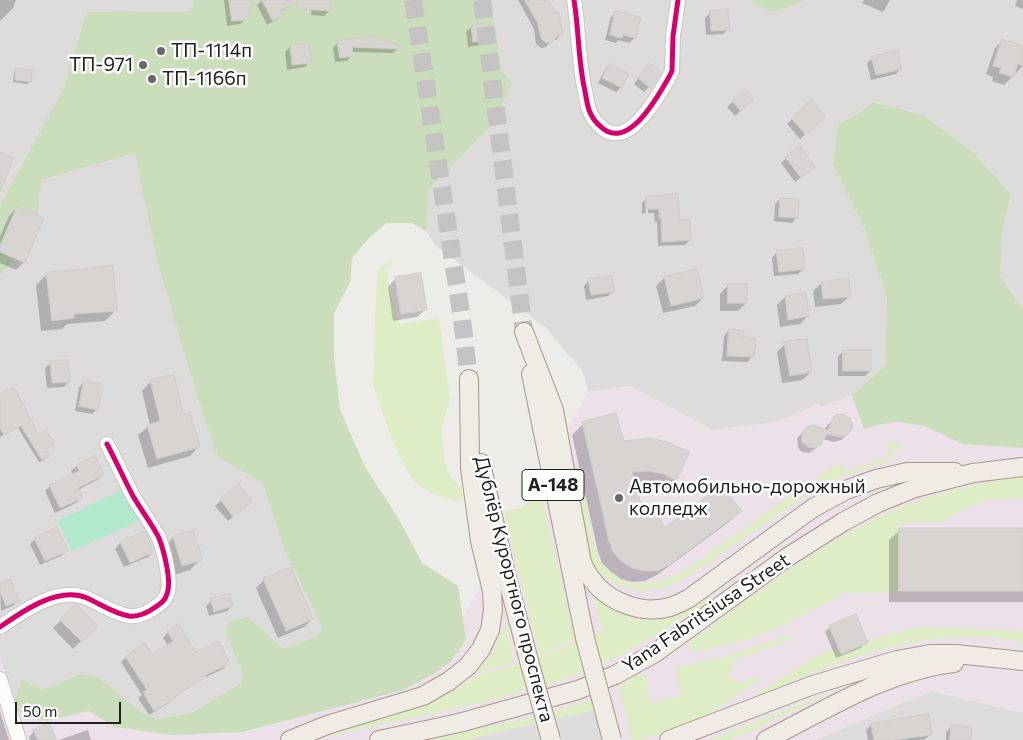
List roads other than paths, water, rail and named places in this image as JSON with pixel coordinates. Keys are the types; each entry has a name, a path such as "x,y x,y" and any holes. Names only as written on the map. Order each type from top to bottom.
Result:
{"main road":[{"name":"А-148","path":"612,740 585,638 528,363 524,332 554,410 582,563 590,577 602,590 619,602 635,608 651,610 671,607 688,599 813,508 846,490 876,479 907,472 973,473"},
{"name":"Дублёр Курортного проспекта","path":"290,740 327,725 423,696 468,666 481,649 490,630 493,610 492,591 480,541 470,468 470,379 482,471 529,661 552,740"},
{"name":"Yana Fabritsiusa Street","path":"379,740 508,710 578,690 615,674 655,652 786,558 878,503 915,488 973,473 1023,467"},
{"path":"668,740 813,685 897,660 930,654 982,656 1016,660"},
{"path":"766,740 881,682 936,665 1016,660"}],"street":[{"path":"574,0 583,82 589,110 604,131 614,134 623,133 632,128 670,77 678,0"},
{"path":"0,627 42,601 70,595 79,595 122,614 131,616 150,611 162,602 168,593 169,577 159,538 133,495 107,444"},
{"path":"0,679 19,740"}],"tunnel":[{"path":"413,0 462,319 469,379"},
{"path":"482,0 524,332"}],"place":[{"name":"ТП-1114п","path":"161,51"},
{"name":"ТП-971","path":"143,65"},
{"name":"ТП-1166п","path":"152,79"},
{"name":"Автомобильно-дорожный колледж","path":"619,498"}]}
